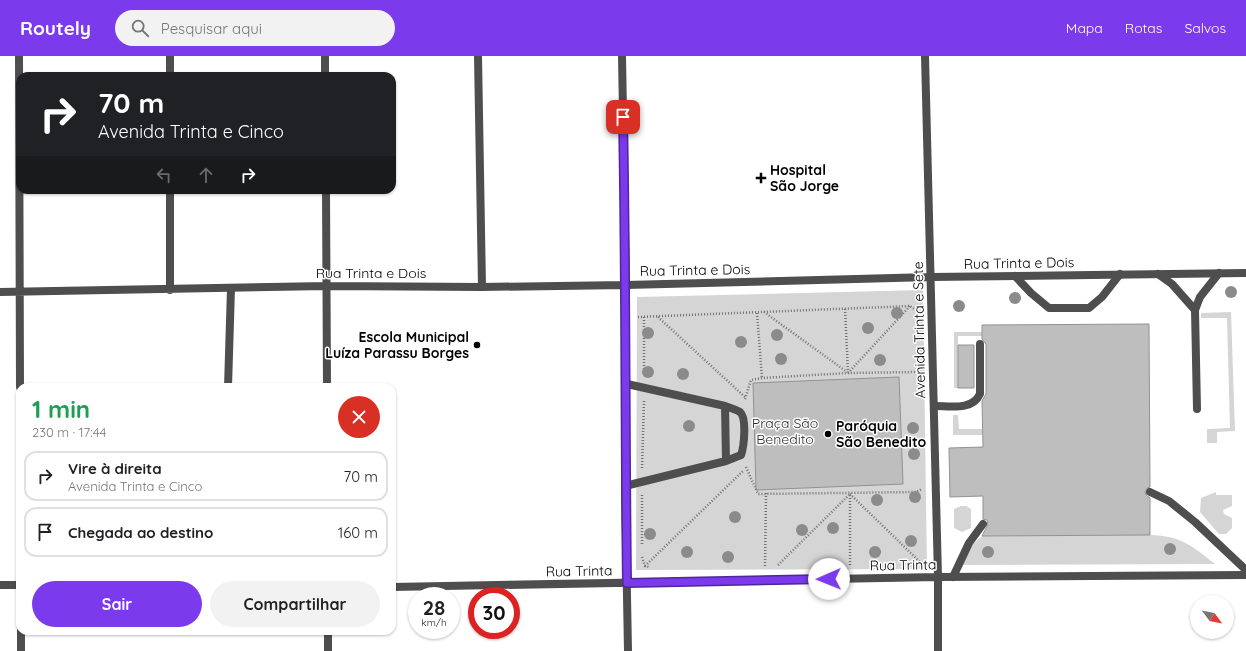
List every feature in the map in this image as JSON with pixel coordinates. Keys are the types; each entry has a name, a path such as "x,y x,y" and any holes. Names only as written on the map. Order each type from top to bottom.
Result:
{"street":[{"path":"19,56 19,72"},
{"path":"170,56 170,72"},
{"path":"324,56 325,72"},
{"path":"478,56 482,286"},
{"path":"622,56 627,384 625,486 628,651"},
{"name":"Avenida Trinta e Sete","path":"925,56 932,277 932,359 938,578 938,651"},
{"path":"20,194 20,383"},
{"path":"170,194 170,290"},
{"path":"326,194 328,383"},
{"name":"Rua Trinta e Dois","path":"0,292 328,286 626,285 932,277 1246,272"},
{"path":"1197,409 1195,310 1200,297 1219,273"},
{"path":"1015,276 1031,293 1049,308 1089,308 1102,297 1120,274"},
{"path":"1158,274 1172,284 1195,310"},
{"path":"228,383 231,288"},
{"path":"934,406 971,405 977,401 980,394 980,344"},
{"path":"625,486 726,462 741,455 744,448 744,418 741,413 724,406 627,384"},
{"path":"724,406 726,462"},
{"path":"1150,492 1170,501 1196,522 1246,570"},
{"path":"953,578 969,543 983,524"},
{"name":"Rua Trinta","path":"396,587 938,578 1246,575"},
{"path":"0,585 16,585"},
{"path":"21,635 21,651"},
{"path":"328,635 328,651"}],"path":[{"path":"626,318 910,306 917,309 919,315"},
{"path":"848,373 910,306"},
{"path":"845,309 848,373"},
{"path":"763,312 848,373"},
{"path":"757,313 762,378"},
{"path":"658,316 746,398"},
{"path":"644,317 642,559 646,566"},
{"path":"920,365 920,380"},
{"path":"741,413 751,380 762,378 848,373 920,372"},
{"path":"741,455 758,494 916,492 922,491 921,486"},
{"path":"646,566 746,468"},
{"path":"765,566 766,493"},
{"path":"850,494 920,562"},
{"path":"850,494 850,565"},
{"path":"777,566 850,494"},
{"path":"914,565 920,562 923,557"},
{"path":"842,565 857,565"},
{"path":"646,566 654,567"},
{"path":"757,566 785,566"}],"green space":[{"name":"Praça São Benedito","path":"923,290 927,569 636,570 637,297"},
{"path":"1231,312 1235,431 1217,432 1217,443 1207,443 1207,429 1230,428 1227,318 1201,318 1201,313"},
{"path":"954,332 982,332 982,336 958,336 958,388 954,388"},
{"path":"953,415 958,415 959,429 982,429 982,435 953,435"},
{"path":"1216,492 1216,495 1232,495 1232,506 1223,510 1224,514 1232,518 1232,528 1226,534 1219,534 1200,512 1201,498"},
{"path":"961,506 966,506 971,509 971,528 962,532 954,528 954,509"},
{"path":"1150,535 1170,537 1185,543 1215,564 960,565 973,544 982,536"}],"building":[{"path":"1149,324 1150,487 1147,488 1145,492 1150,498 1150,535 982,536 988,524 987,520 983,519 983,496 950,497 949,448 983,447 982,401 986,394 986,344 982,339 982,325"},
{"path":"958,345 974,345 974,388 958,388"},
{"name":"Paróquia São Benedito","path":"899,377 903,484 756,490 753,383"}],"place":[{"name":"Hospital São Jorge","path":"761,178"},
{"name":"Escola Municipal Luíza Parassu Borges","path":"477,345"},
{"name":"Paróquia São Benedito","path":"828,434"}],"route":[{"path":"623,117 627,384 625,486 627,583 829,579"}]}
